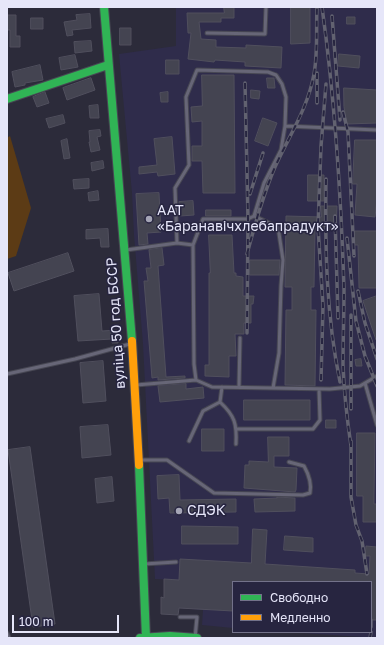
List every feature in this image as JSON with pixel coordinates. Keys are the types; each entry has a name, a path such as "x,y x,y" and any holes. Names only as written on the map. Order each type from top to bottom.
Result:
{"main road":[{"name":"вуліца 50 год БССР","path":"104,7 132,344 144,564 144,638"},
{"path":"7,99 108,65"},
{"path":"144,638 170,636 196,638"}],"lane":[{"path":"207,33 265,34 266,7"},
{"path":"177,244 175,188 189,164 186,97 197,70 268,72 276,75 282,84 286,97 285,126 281,150 264,183 254,216 248,219 203,219 193,245 194,364 196,380"},
{"path":"285,126 377,130"},
{"path":"254,216 278,227 283,260 279,353 273,388"},
{"path":"124,251 177,244 193,245"},
{"path":"239,388 240,338"},
{"path":"7,374 75,359 132,344"},
{"path":"134,385 196,380 212,387 318,388 360,386 377,376"},
{"path":"365,383 377,426"},
{"path":"220,402 222,387"},
{"path":"237,429 313,429 320,420 318,388"},
{"path":"220,402 230,412 237,429 236,444"},
{"path":"189,441 203,411 220,402"},
{"path":"139,460 167,460 214,493 303,495 310,493 312,486 309,474 304,466 289,462"},
{"path":"144,564 176,562"},
{"path":"180,616 197,617 196,638"},
{"path":"7,633 9,638"}],"shaded area":[{"name":"ААТ «Баранавічхлебапрадукт»","path":"377,7 377,638 303,633 372,633 372,581 232,581 232,628 202,625 203,610 179,608 179,580 155,579 143,344 132,193 119,54 176,46 176,8"},
{"path":"10,136 31,208 16,256 7,259 7,138"}],"building":[{"path":"224,7 234,7 234,18 221,18 221,22 199,22 201,39 216,40 216,47 246,48 246,45 282,47 281,68 245,66 245,62 215,60 214,62 188,59 191,33 188,33 187,13 224,13"},
{"path":"291,7 310,7 310,43 291,44"},
{"path":"90,14 91,28 72,30 73,35 67,36 64,22 77,20 76,15"},
{"path":"7,15 16,15 16,36 20,36 20,47 10,47 10,30 7,30"},
{"path":"347,17 355,17 355,24 347,24"},
{"path":"31,18 43,18 43,29 31,29"},
{"path":"120,28 131,28 131,45 120,45"},
{"path":"91,41 92,51 75,53 74,42"},
{"path":"339,54 360,56 359,68 338,66"},
{"path":"75,55 78,67 61,70 59,58"},
{"path":"166,60 179,60 179,74 166,74"},
{"path":"40,65 43,80 25,83 25,85 15,87 12,72"},
{"path":"202,75 234,75 235,193 203,193 202,161 192,161 192,146 202,146 202,121 192,122 191,107 202,106"},
{"path":"91,78 95,90 67,100 63,88"},
{"path":"267,78 274,78 275,88 268,88"},
{"path":"344,88 377,90 377,123 347,124 344,107"},
{"path":"251,90 260,91 259,99 251,98"},
{"path":"45,92 49,103 37,107 33,97"},
{"path":"168,92 168,102 161,102 160,93"},
{"path":"98,105 99,118 90,118 89,106"},
{"path":"63,115 65,123 49,128 46,119"},
{"path":"263,118 277,123 268,146 255,141"},
{"path":"100,130 101,136 97,137 100,150 91,152 89,131"},
{"path":"172,137 175,174 158,176 157,172 139,174 139,167 157,165 154,139"},
{"path":"67,139 70,158 64,159 61,141"},
{"path":"355,140 377,140 377,199 375,217 355,215 357,184 353,184"},
{"path":"103,161 104,168 92,171 91,163"},
{"path":"308,175 324,175 324,201 308,201"},
{"path":"89,179 89,188 74,189 73,180"},
{"path":"98,191 99,200 89,201 88,193"},
{"name":"ААТ «Баранавічхлебапрадукт»","path":"159,193 161,232 147,233 148,244 139,245 136,194"},
{"path":"193,201 194,215 180,216 179,202"},
{"path":"321,206 337,206 336,230 315,229 314,287 311,287 311,310 316,310 315,386 285,385 286,310 292,310 292,287 285,287 286,216 321,217"},
{"path":"206,210 231,210 231,216 206,216"},
{"path":"108,229 109,247 101,247 100,238 86,239 86,230"},
{"path":"355,231 377,231 377,288 359,288 358,245 355,245"},
{"path":"209,235 232,235 234,273 236,273 236,276 243,277 243,296 254,296 253,304 251,304 251,323 244,323 244,334 235,334 236,356 229,356 229,377 205,376 205,365 209,365"},
{"path":"162,248 164,265 158,266 166,377 185,376 185,378 158,380 158,377 152,378 144,281 148,281 146,268 151,268 149,250"},
{"path":"68,253 74,271 14,291 8,273"},
{"path":"250,260 280,260 279,275 250,275"},
{"path":"99,294 102,331 117,330 118,343 112,343 112,339 78,341 74,296"},
{"path":"377,296 377,340 376,340 363,301"},
{"path":"361,359 362,366 356,366 355,360"},
{"path":"103,361 106,401 83,403 80,363"},
{"path":"186,384 186,389 203,387 204,398 160,402 158,386"},
{"path":"244,400 310,400 310,420 244,420"},
{"path":"326,420 336,420 336,428 326,428"},
{"path":"108,425 111,455 82,458 80,427"},
{"path":"202,429 224,429 224,451 202,451"},
{"path":"357,433 375,433 374,504 377,504 377,522 363,522 363,496 357,496"},
{"path":"268,437 289,437 289,456 274,456 274,467 297,468 295,492 244,488 245,465 249,465 249,461 268,462"},
{"path":"30,447 55,624 33,627 8,450"},
{"path":"179,475 180,500 236,499 236,512 170,513 169,498 158,499 157,476"},
{"path":"112,477 114,501 97,503 95,479"},
{"path":"277,497 295,498 295,511 255,512 254,499"},
{"path":"182,526 238,527 238,544 182,544"},
{"path":"253,529 267,530 265,564 355,570 355,573 369,574 370,556 365,556 366,546 377,547 377,620 372,620 372,581 232,581 232,611 179,608 178,615 161,614 161,597 164,598 164,579 179,580 180,559 251,563"},
{"path":"285,536 313,538 313,552 284,550"}],"railway":[{"path":"247,254 275,167 298,122 311,86 316,57 317,7"},
{"path":"322,7 334,112 339,183 344,289 343,365 351,446"},
{"path":"332,16 340,120"},
{"path":"317,73 317,103"},
{"path":"245,83 248,219 247,333"},
{"path":"321,380 323,306 318,227 321,146 326,84"},
{"path":"343,112 348,132 354,256"},
{"path":"250,194 263,153"},
{"path":"326,179 327,280 335,357 340,382"},
{"path":"335,216 338,318"},
{"path":"347,238 356,321 365,356 377,386"},
{"path":"358,291 365,323 377,359"},
{"path":"351,315 351,409"},
{"path":"351,441 351,497 356,525 362,541 367,574"},
{"path":"370,638 371,633"}],"traffic: fast":[{"path":"104,7 132,341"},
{"path":"7,99 108,65"},
{"path":"139,465 146,638"},
{"path":"140,638 170,636 197,638"}],"traffic: slow":[{"path":"132,341 139,465"}],"place":[{"name":"ААТ «Баранавічхлебапрадукт»","path":"149,219"},
{"name":"СДЭК","path":"179,511"}]}
